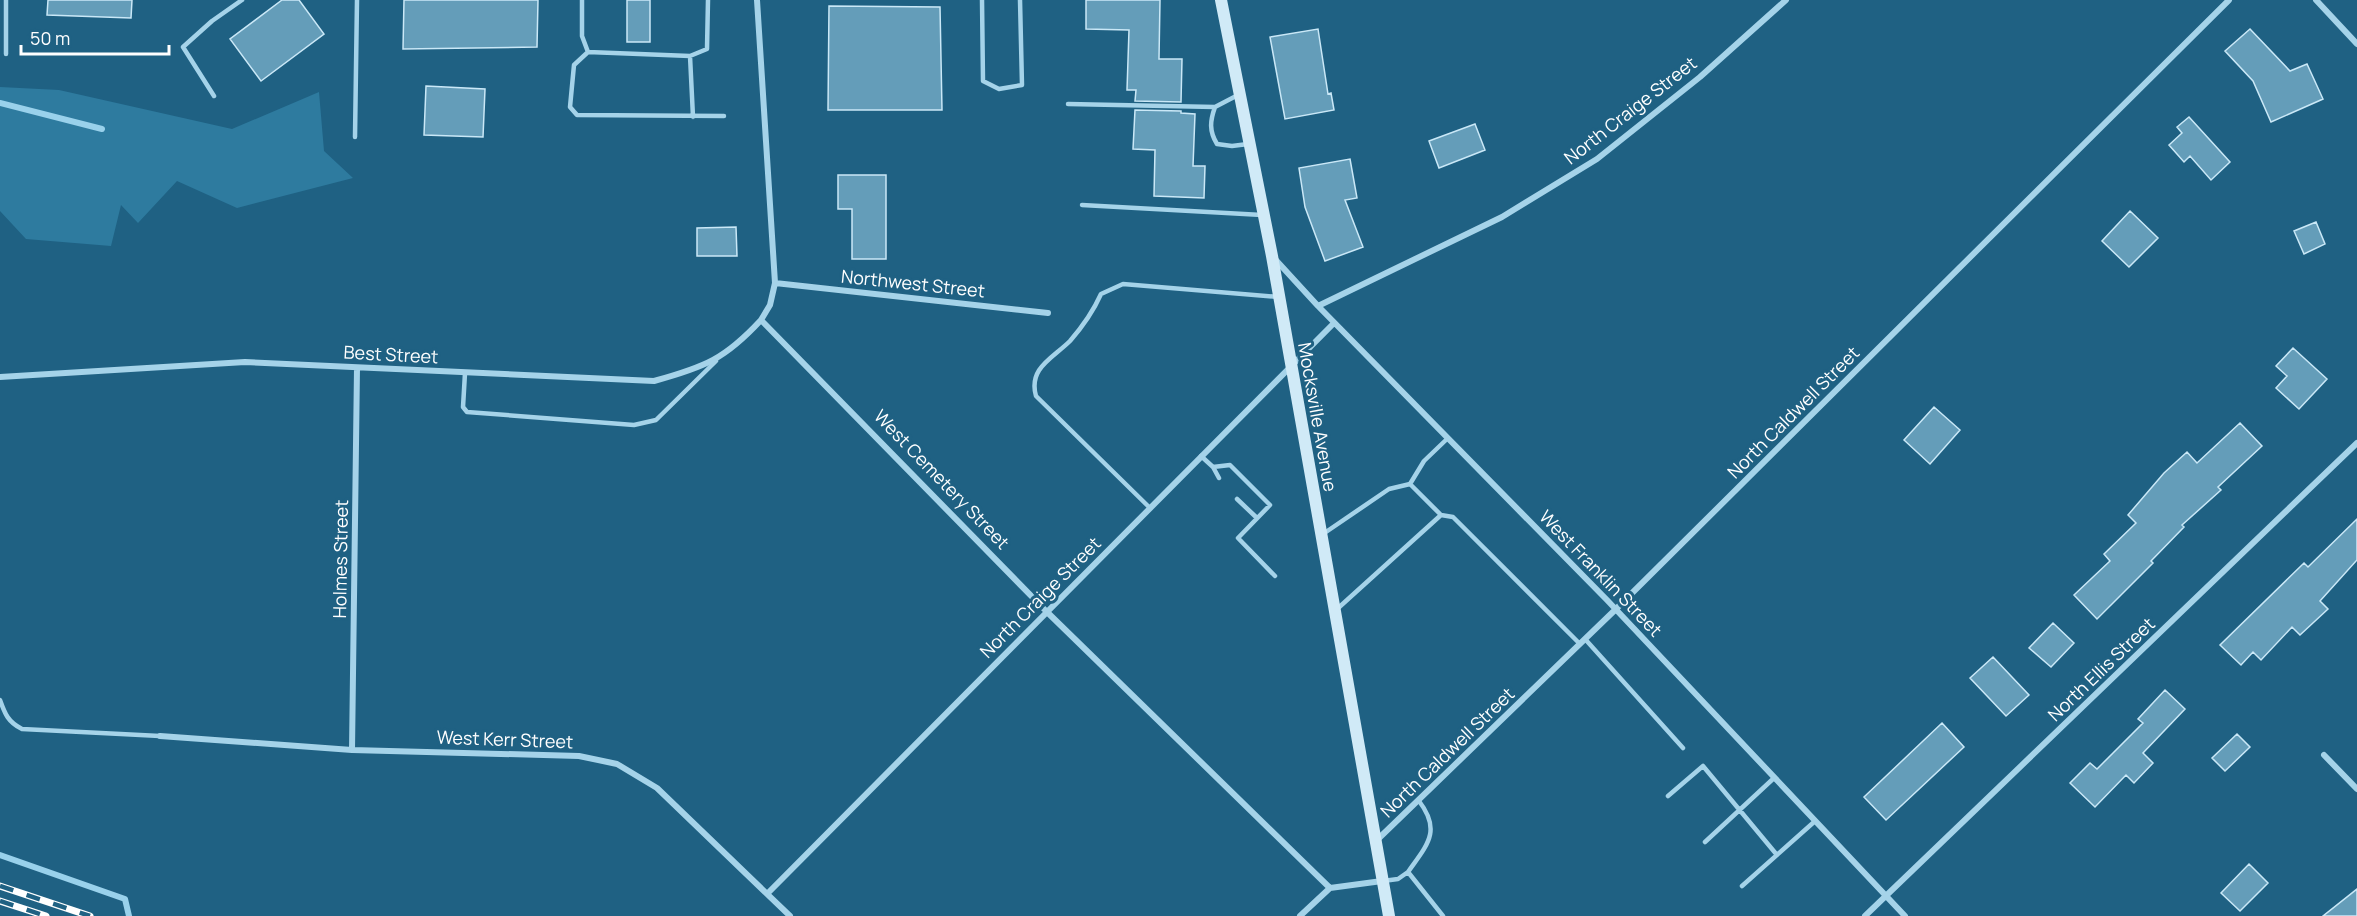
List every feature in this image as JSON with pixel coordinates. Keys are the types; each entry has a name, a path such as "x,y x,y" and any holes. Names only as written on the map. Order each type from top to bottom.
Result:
{"street":[{"path":"757,0 775,283 770,305 761,320"},
{"name":"Mocksville Avenue","path":"1221,0 1272,256 1375,841"},
{"name":"North Craige Street","path":"1318,306 1502,217 1597,159 1700,77 1786,0"},
{"name":"North Caldwell Street","path":"1375,841 1616,609 2229,0"},
{"path":"2316,0 2357,45"},
{"name":"West Franklin Street","path":"1272,256 1318,306 1616,609 1814,822 1905,916"},
{"name":"Northwest Street","path":"775,283 1048,313"},
{"name":"Best Street","path":"0,377 245,362 654,381 694,369 718,358 737,346 761,320"},
{"name":"West Cemetery Street","path":"761,320 1047,612 1330,888"},
{"name":"North Craige Street","path":"768,893 1334,322"},
{"name":"Holmes Street","path":"352,750 357,368"},
{"name":"North Ellis Street","path":"1865,916 2357,443"},
{"name":"West Kerr Street","path":"160,736 352,750 579,756 617,764 657,788 790,916"},
{"path":"2324,755 2357,789"},
{"path":"1375,841 1389,916"},
{"path":"1300,916 1330,888 1382,881"}],"lane":[{"path":"6,0 6,54"},
{"path":"214,96 183,47 212,21 242,0"},
{"path":"355,137 357,0"},
{"path":"582,0 582,36 588,52"},
{"path":"708,0 707,49 690,56 588,52 574,64 570,107 577,115 724,116"},
{"path":"982,0 983,81 999,89 1022,85 1020,0"},
{"path":"690,56 693,117"},
{"path":"1068,104 1215,107 1240,94"},
{"path":"1215,107 1211,119 1212,135 1217,144 1232,146 1250,144"},
{"path":"1082,205 1264,215"},
{"path":"1150,508 1036,396 1033,384 1040,366 1069,342 1093,313 1101,294 1123,284 1279,297"},
{"path":"465,373 463,407 467,412 646,424 656,420 718,358"},
{"path":"1321,535 1389,489 1410,484 1424,460 1448,438"},
{"path":"1201,456 1213,467 1219,478"},
{"path":"1213,467 1230,465 1270,505 1238,538 1275,576"},
{"path":"1410,484 1441,515 1453,517 1582,642 1683,748"},
{"path":"1238,499 1257,518"},
{"path":"1334,611 1441,515"},
{"path":"0,700 12,724 22,729 160,736"},
{"path":"1668,796 1703,766 1777,855"},
{"path":"1705,842 1774,778"},
{"path":"1382,881 1398,879 1408,872 1431,839 1429,814 1419,801"},
{"path":"1742,886 1814,822"},
{"path":"1408,872 1443,916"}],"shaded area":[{"path":"0,87 59,90 232,129 319,92 324,151 353,178 237,208 177,181 138,223 121,205 111,246 26,239 0,211"}],"building":[{"path":"48,0 132,0 131,18 47,15"},
{"path":"282,0 299,0 324,34 261,81 230,39"},
{"path":"404,0 538,0 537,47 403,49"},
{"path":"627,0 650,0 650,42 627,42"},
{"path":"1086,0 1160,0 1159,59 1182,59 1181,102 1135,101 1136,90 1127,90 1129,30 1086,29"},
{"path":"829,6 940,7 942,110 828,110"},
{"path":"1318,29 1328,94 1331,93 1334,110 1285,119 1270,37"},
{"path":"2250,29 2290,71 2307,64 2323,99 2271,122 2253,81 2225,51"},
{"path":"426,86 485,89 483,137 424,135"},
{"path":"1135,110 1181,111 1181,113 1195,114 1193,166 1205,166 1204,198 1154,196 1155,150 1133,149"},
{"path":"2189,117 2230,162 2211,180 2190,156 2184,162 2169,145 2182,133 2177,127"},
{"path":"1475,124 1485,150 1439,168 1429,141"},
{"path":"1350,159 1357,198 1345,200 1363,247 1325,261 1305,207 1299,168"},
{"path":"838,175 886,175 886,259 852,259 852,209 838,209"},
{"path":"2130,211 2158,238 2129,267 2102,241"},
{"path":"2316,222 2325,244 2304,254 2294,231"},
{"path":"736,227 737,256 697,256 697,228"},
{"path":"2293,348 2327,379 2299,409 2276,388 2287,376 2276,366"},
{"path":"1934,407 1960,430 1930,464 1904,440"},
{"path":"2240,423 2262,446 2218,487 2221,490 2182,525 2184,527 2151,561 2153,563 2097,619 2074,595 2110,561 2104,554 2136,523 2128,515 2164,473 2187,452 2197,463"},
{"path":"2357,519 2357,560 2320,601 2328,609 2300,635 2292,627 2261,660 2253,652 2241,665 2220,645 2304,563 2308,567"},
{"path":"2053,623 2074,643 2051,667 2029,648"},
{"path":"1993,657 2029,695 2006,716 1970,678"},
{"path":"2165,690 2185,709 2143,753 2153,763 2134,783 2126,775 2095,807 2070,783 2090,763 2097,769 2143,723 2138,719"},
{"path":"1942,723 1964,747 1886,820 1864,797"},
{"path":"2237,734 2250,747 2225,771 2212,758"},
{"path":"2249,864 2268,883 2240,911 2221,893"},
{"path":"2357,889 2357,916 2323,916"}],"waterway":[{"path":"0,103 102,129"},
{"path":"0,855 125,899 129,916"}],"railway":[{"path":"0,886 90,916"},
{"path":"0,901 46,916"}]}
